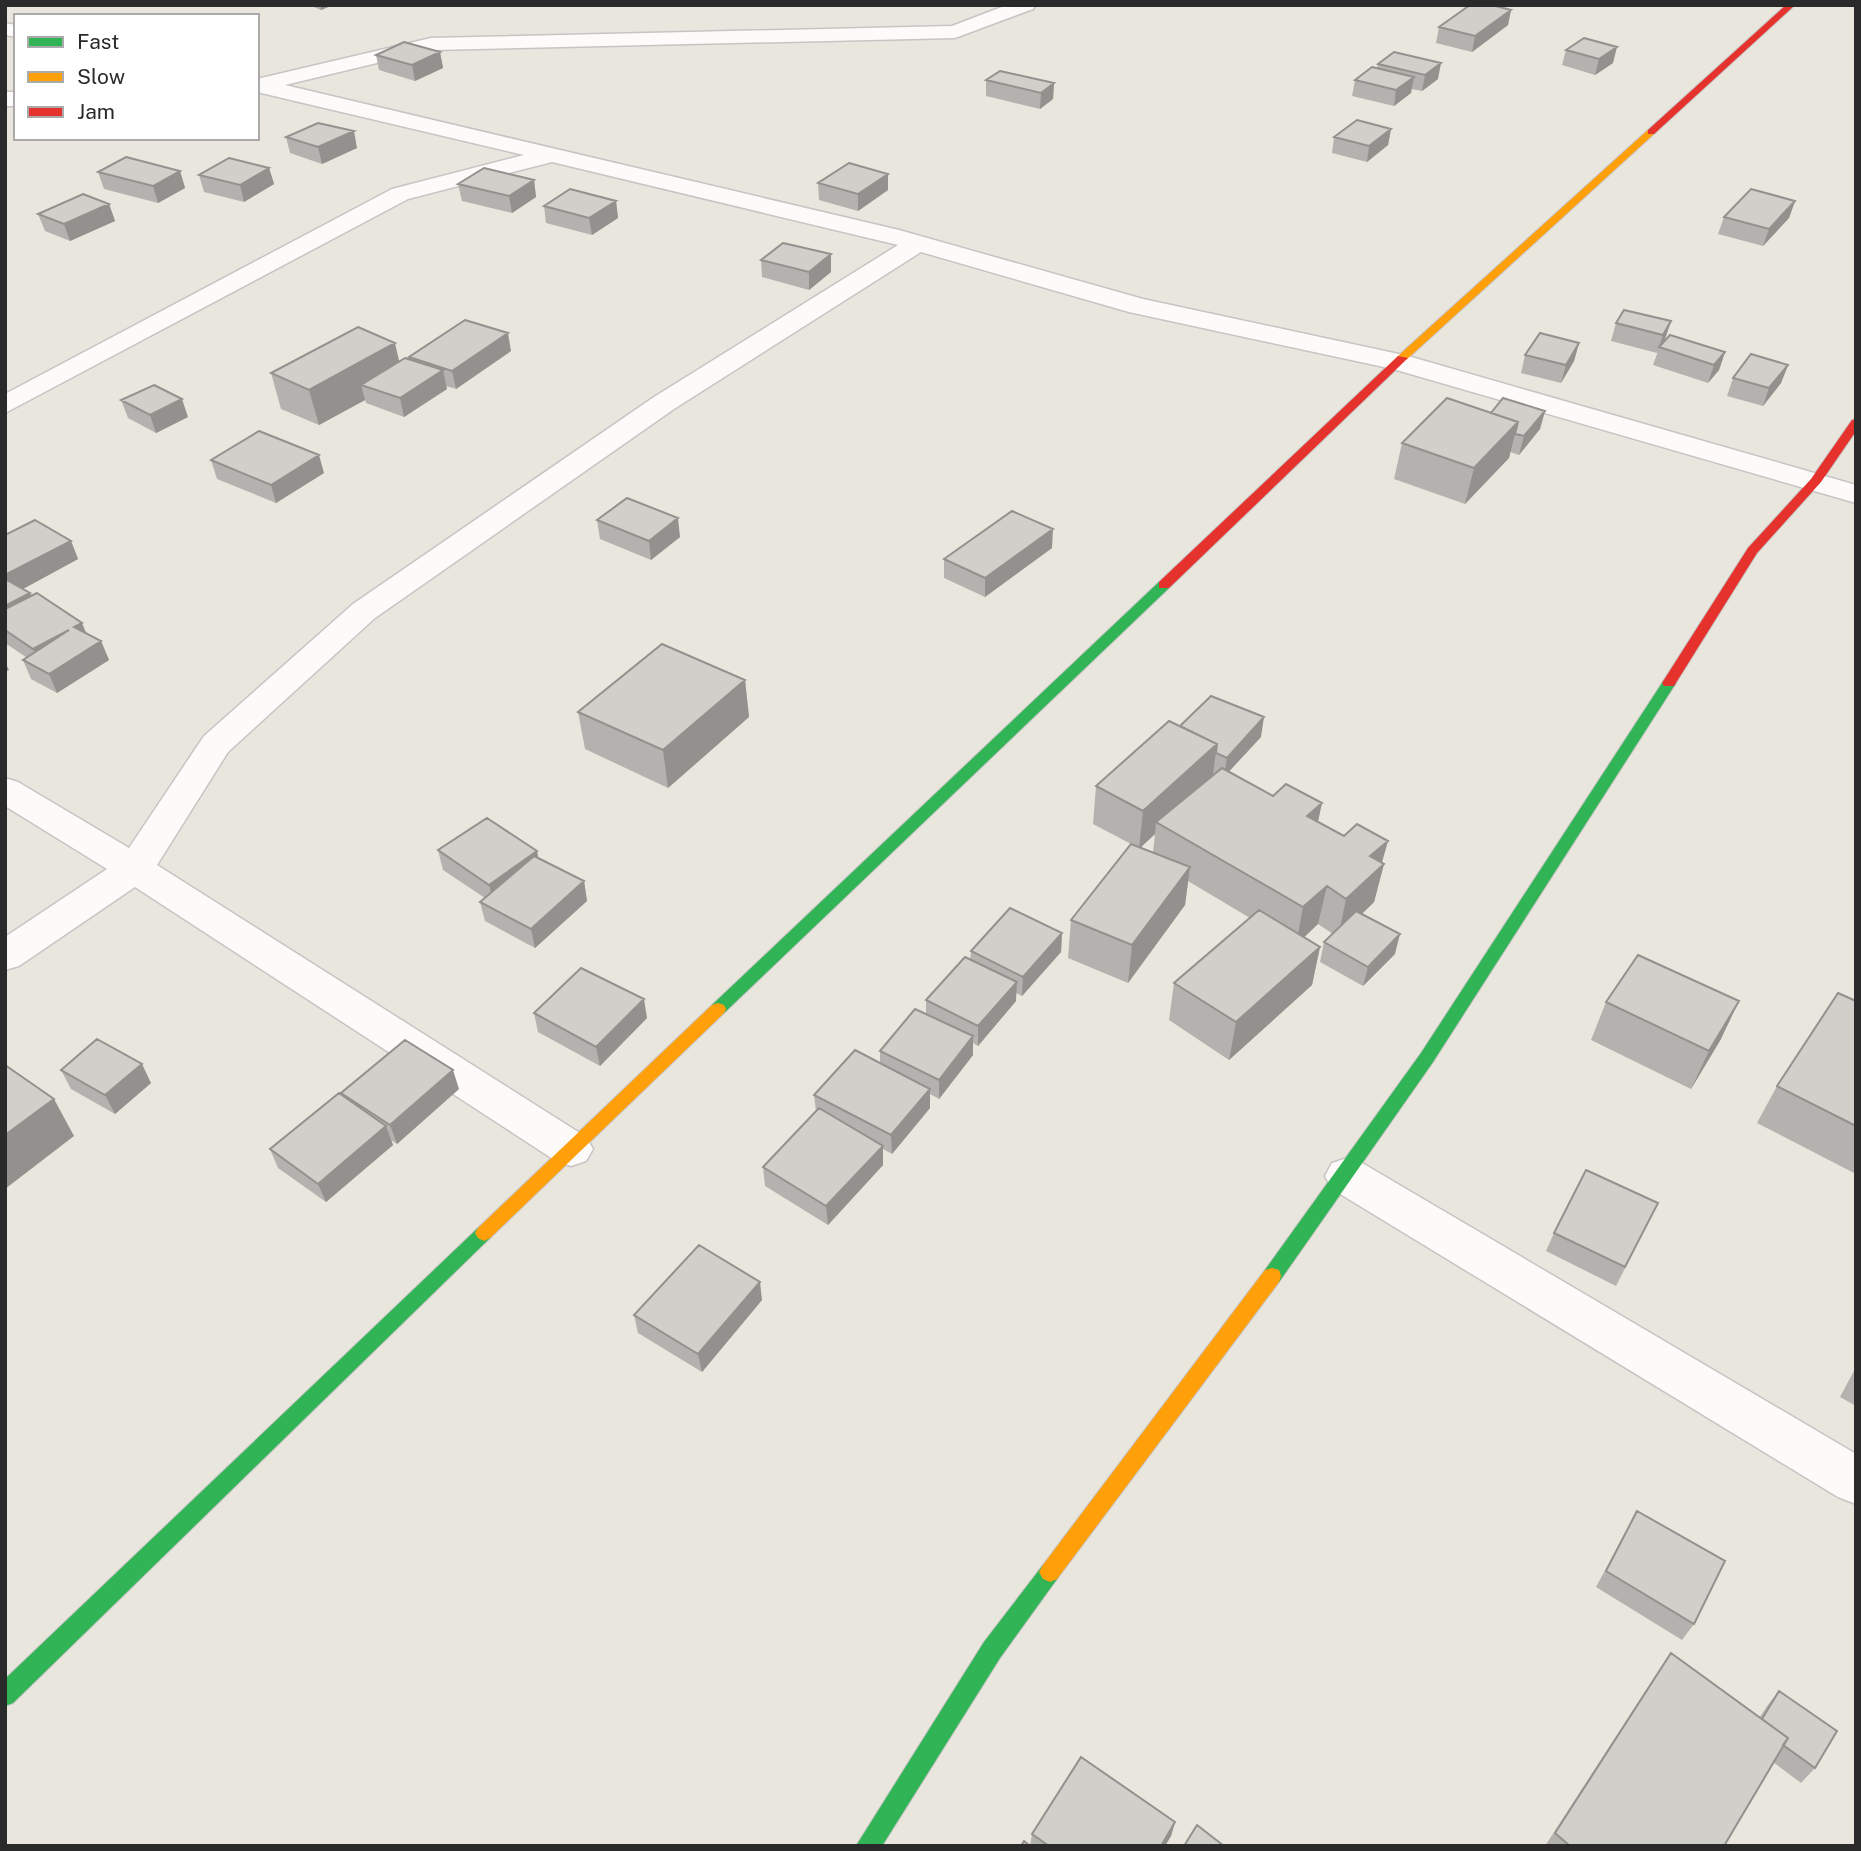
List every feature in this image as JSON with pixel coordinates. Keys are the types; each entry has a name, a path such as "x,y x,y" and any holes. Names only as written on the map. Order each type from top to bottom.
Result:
{"street":[{"path":"259,85 430,44 955,32 1026,5"},
{"path":"5,1695 571,1149 1398,362 1791,5"},
{"path":"259,85 918,243 1138,306 1398,362 1856,494"},
{"path":"5,405 400,194 552,155"},
{"path":"5,956 135,869 216,744 364,611 664,403 918,243"},
{"path":"868,1846 992,1650 1347,1176 1487,971 1752,551 1815,482 1856,422"},
{"path":"5,790 135,869 571,1149"},
{"path":"1347,1176 1856,1481"}],"building":[{"path":"1470,5 1492,5 1511,10 1475,36 1439,27"},
{"path":"1584,38 1617,47 1599,59 1566,50"},
{"path":"404,42 440,52 412,65 376,55"},
{"path":"1394,52 1441,63 1425,75 1378,64"},
{"path":"1372,67 1414,77 1396,90 1355,80"},
{"path":"1000,71 1054,83 1041,93 986,80"},
{"path":"1357,120 1391,129 1369,146 1334,137"},
{"path":"318,123 354,131 318,147 286,137"},
{"path":"126,157 180,171 153,186 98,172"},
{"path":"229,158 269,168 240,185 199,175"},
{"path":"849,163 888,174 858,194 818,183"},
{"path":"484,168 534,180 509,196 458,184"},
{"path":"570,189 616,201 589,218 544,206"},
{"path":"1751,189 1795,201 1769,229 1724,217"},
{"path":"83,194 109,204 64,224 38,214"},
{"path":"783,243 831,254 809,272 761,260"},
{"path":"1624,310 1671,321 1663,335 1616,323"},
{"path":"465,320 508,333 452,371 409,357"},
{"path":"358,327 395,343 309,390 271,373"},
{"path":"1540,333 1579,343 1566,365 1525,355"},
{"path":"1670,335 1725,352 1714,365 1659,347"},
{"path":"1751,354 1788,365 1769,388 1733,378"},
{"path":"405,358 443,370 400,398 361,385"},
{"path":"154,385 182,399 150,415 121,400"},
{"path":"1447,398 1518,422 1474,468 1402,443"},
{"path":"1503,398 1545,411 1524,436 1515,434 1518,422 1491,413"},
{"path":"259,431 319,455 271,485 211,460"},
{"path":"627,498 678,518 649,541 597,520"},
{"path":"1012,511 1053,529 985,578 944,559"},
{"path":"35,520 71,541 5,575 5,535"},
{"path":"5,579 30,593 5,606"},
{"path":"37,593 82,623 74,627 101,641 49,674 23,660 69,630 33,649 5,630 5,609"},
{"path":"662,644 745,680 663,750 578,712"},
{"path":"1211,696 1264,717 1227,758 1216,753 1217,744 1180,726"},
{"path":"1169,721 1217,744 1143,811 1096,786"},
{"path":"1222,768 1273,796 1286,784 1322,803 1307,816 1344,836 1357,824 1388,841 1370,856 1384,864 1346,899 1327,886 1303,907 1156,822"},
{"path":"487,818 537,851 489,885 438,850"},
{"path":"1131,844 1190,867 1132,945 1071,920"},
{"path":"534,856 584,881 531,929 480,902"},
{"path":"1010,908 1062,933 1023,977 971,951"},
{"path":"1259,910 1320,947 1236,1022 1174,983"},
{"path":"1356,911 1400,934 1368,967 1324,942"},
{"path":"1638,955 1739,1001 1709,1051 1606,1002"},
{"path":"965,957 1017,982 978,1026 926,1000"},
{"path":"581,968 644,999 596,1047 534,1013"},
{"path":"1838,993 1856,1001 1856,1126 1777,1086"},
{"path":"915,1009 973,1036 939,1080 880,1051"},
{"path":"97,1039 142,1064 105,1095 61,1070"},
{"path":"405,1040 453,1070 390,1125 341,1093"},
{"path":"855,1050 930,1089 891,1135 814,1095"},
{"path":"5,1065 54,1099 5,1135"},
{"path":"339,1093 386,1126 318,1184 270,1149"},
{"path":"819,1108 883,1146 826,1206 763,1167"},
{"path":"1586,1170 1658,1203 1625,1267 1554,1233"},
{"path":"699,1245 760,1282 698,1354 634,1315"},
{"path":"1637,1511 1725,1561 1694,1624 1606,1571"},
{"path":"1671,1653 1788,1738 1724,1846 1570,1846 1555,1833"},
{"path":"1779,1691 1837,1731 1815,1768 1783,1745 1788,1738 1762,1719"},
{"path":"1081,1757 1175,1822 1161,1846 1049,1846 1032,1834"},
{"path":"1197,1825 1224,1846 1184,1846"}],"traffic: fast":[{"path":"718,1009 1164,585"},
{"path":"1272,1276 1427,1057 1669,683"},
{"path":"5,1695 484,1233"},
{"path":"868,1846 992,1650 1050,1572"}],"traffic: slow":[{"path":"1402,358 1651,132"},
{"path":"484,1233 718,1009"},
{"path":"1050,1572 1272,1276"}],"traffic: jam":[{"path":"1651,132 1791,5"},
{"path":"1164,585 1402,358"},
{"path":"1669,683 1752,551 1815,482 1856,422"}]}
